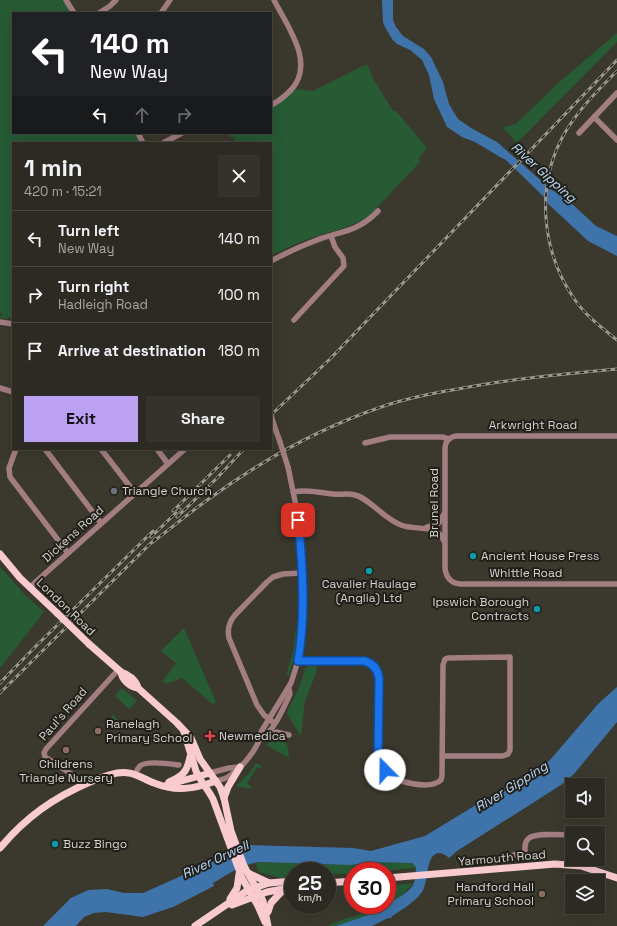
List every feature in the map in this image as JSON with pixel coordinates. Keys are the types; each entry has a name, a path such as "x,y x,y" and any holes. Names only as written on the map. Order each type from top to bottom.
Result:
{"main road":[{"name":"London Road","path":"0,554 12,569 30,587 88,644 119,671 122,678 133,687 138,688 167,713 191,738 200,759 221,790 234,848"},
{"name":"London Road","path":"183,730 198,777 214,799 251,889 263,901 267,916 267,926"},
{"path":"162,785 183,774 188,768 190,755"},
{"path":"224,798 226,789 240,767"},
{"path":"0,848 23,824 55,799 83,785 114,774 128,773 167,788 178,789 216,782"},
{"path":"162,785 175,784 210,773"},
{"name":"Yarmouth Road","path":"396,877 565,863"},
{"name":"Yarmouth Road","path":"584,866 617,878"},
{"path":"219,911 236,892 244,870 269,882"},
{"path":"196,926 251,889 269,882 284,881"},
{"path":"219,911 256,895 284,888"},
{"path":"267,916 271,903 284,888"},
{"name":"London Road","path":"256,895 267,926"}],"street":[{"path":"66,0 73,12"},
{"path":"101,12 116,0"},
{"path":"162,12 170,0"},
{"path":"272,103 286,95 294,86 300,74 301,61 293,37 274,0"},
{"path":"579,133 617,93"},
{"path":"594,117 617,140"},
{"path":"165,142 180,134"},
{"path":"272,261 312,241 358,228 378,212"},
{"path":"294,320 344,266 343,258 335,247 331,236"},
{"path":"0,322 12,324"},
{"path":"0,388 12,392"},
{"path":"216,782 227,778 250,756 261,738 261,732 273,719 290,694 289,689 298,661 302,623 300,536 294,492 288,467 272,418"},
{"name":"Arkwright Road","path":"365,443 390,437 442,437 449,439 456,436 617,436"},
{"name":"Brunel Road","path":"445,568 445,445 449,439"},
{"path":"16,450 9,468 10,476 68,553"},
{"path":"46,450 102,523"},
{"path":"102,450 135,493"},
{"path":"158,450 168,464"},
{"name":"Dickens Road","path":"30,587 184,450"},
{"path":"294,492 305,490 355,495 362,498 394,522 405,527 422,528 438,532 442,537 445,546"},
{"path":"422,528 432,526 439,522 443,517 445,509"},
{"name":"Whittle Road","path":"445,568 445,573 449,580 453,583 460,584 617,584"},
{"path":"273,719 266,712 262,712 257,705 231,644 228,634 229,624 235,615 270,580 283,574 302,574"},
{"path":"384,774 408,784 436,783 442,778 442,756 443,670 444,660 448,658 510,657 510,750 508,754 503,756 442,756"},
{"path":"298,661 364,661 369,662 375,667 379,679 378,761"},
{"name":"Paul's Road","path":"83,785 76,777 45,757 44,753 46,749 119,671"},
{"path":"267,735 273,719"},
{"path":"261,738 276,732 289,736"},
{"path":"378,761 384,765 385,770 384,774 380,778 375,778 368,772 368,767 371,763 378,761"},
{"path":"135,775 140,766 143,765 155,763 180,765"},
{"path":"210,773 240,767"},
{"path":"492,861 525,852 525,845 528,839 534,836 565,835"}],"green space":[{"path":"0,0 66,0 73,12 12,12 12,134 138,134 142,142 12,142 12,316 8,317 7,319 0,318 1,315 3,315 0,312"},
{"path":"617,33 617,42 517,143 502,127 516,124 558,83"},
{"path":"367,64 373,78 393,111 396,111 427,148 418,159 420,162 369,216 348,226 306,240 274,254 272,251 272,142 236,142 233,137 230,137 228,134 272,134 272,103 295,89 313,91"},
{"path":"0,567 24,594 44,612 0,668"},
{"path":"184,628 216,702 212,704 182,678 166,684 163,681 176,663 161,651"},
{"path":"296,630 298,630 295,654 289,676 286,675 292,656"},
{"path":"317,665 316,673 305,701 301,736 287,712 299,688 305,669 309,666"},
{"path":"122,688 137,701 129,709 115,696"},
{"path":"113,715 123,724 118,730 108,721"},
{"path":"275,737 282,738 285,741 288,747 289,758 266,745"},
{"path":"256,763 262,766 260,769 257,767 247,784 251,786 251,789 236,786 250,772"},
{"path":"255,862 284,863 284,878 259,872"},
{"path":"396,863 409,863 415,865 415,868 396,870"},
{"path":"336,865 344,865 344,874 336,874"},
{"path":"414,883 396,899 396,885"},
{"path":"370,914 344,924 329,925 347,918"}],"water":[{"path":"382,0 393,0 393,20 396,27 403,36 424,49 431,57 443,82 449,104 458,119 497,142 553,191 559,192 596,226 617,236 617,256 588,241 544,200 544,197 506,160 475,142 462,137 447,127 434,99 429,75 422,60 410,50 397,44 392,39 385,27 383,22"},
{"name":"River Gipping","path":"617,687 617,722 574,774 569,778 565,778 565,782 561,785 457,851 449,858 441,853 434,855 429,864 426,882 422,892 412,902 396,913 396,899 412,887 414,883 416,867 412,863 344,862 344,865 336,865 336,862 259,862 235,870 213,883 214,886 173,907 143,917 106,912 94,913 84,917 76,926 43,926 71,898 88,890 107,889 124,893 143,893 248,845 353,848 371,851 425,836 550,760 598,704"},
{"path":"371,914 395,914 391,917 392,918 388,918 372,926 336,926"}],"railway":[{"path":"272,414 330,359 617,60"},
{"path":"617,71 581,110 563,136 554,156 548,177 546,198 546,220 549,241 555,262 564,282 575,300 594,322 617,340"},
{"path":"153,542 199,506 269,459 337,424 384,406 421,396 478,385 617,369"},
{"path":"177,517 243,450"},
{"path":"173,511 230,455"},
{"path":"151,537 180,509"},
{"path":"0,683 153,531"},
{"path":"0,693 156,538"}],"place":[{"name":"Triangle Church","path":"114,491"},
{"name":"Ancient House Press","path":"473,556"},
{"name":"Cavalier Haulage (Anglia) Ltd","path":"369,571"},
{"name":"Ipswich Borough Contracts","path":"537,609"},
{"name":"Ranelagh Primary School","path":"98,731"},
{"name":"Newmedica","path":"210,736"},
{"name":"Childrens Triangle Nursery","path":"66,750"},
{"name":"Buzz Bingo","path":"55,844"},
{"name":"Handford Hall Primary School","path":"542,894"}],"route":[{"path":"298,520 301,544 303,589 302,623 298,661 364,661 369,662 375,667 379,679 378,761 384,765 385,770"}],"water label":[{"name":"River Orwell","path":"215,859"}]}
